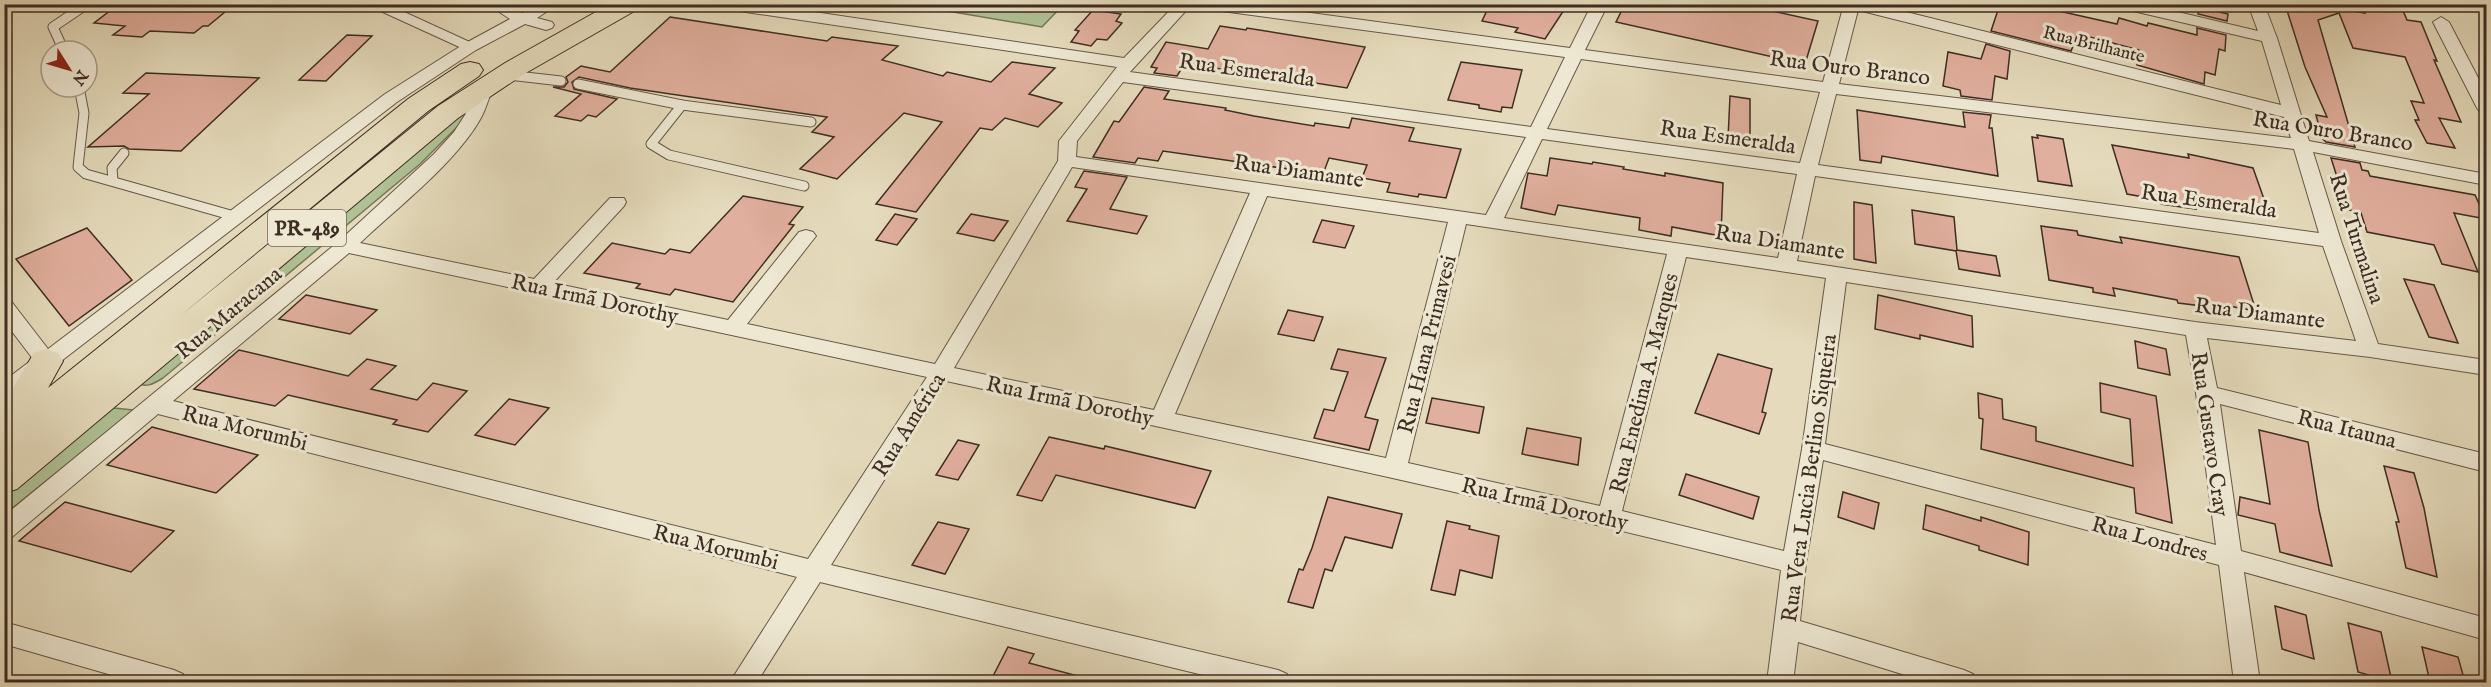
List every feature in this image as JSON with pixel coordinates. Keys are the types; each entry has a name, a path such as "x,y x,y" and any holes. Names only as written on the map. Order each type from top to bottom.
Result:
{"main road":[{"name":"PR-489","path":"4,442 418,105 541,24 587,4"},
{"name":"PR-489","path":"4,479 448,112 494,80 541,24 629,4"},
{"path":"4,434 46,361"}],"street":[{"path":"494,4 541,24"},
{"name":"Rua Esmeralda","path":"726,4 1124,70 1535,133 2331,241"},
{"name":"Rua América","path":"743,682 941,372 1067,161 1068,141 1124,70 1185,4"},
{"name":"Rua Ouro Branco","path":"1207,4 1829,88 2302,145 2487,179"},
{"path":"1492,223 1600,4"},
{"path":"1786,266 1807,171 1852,4"},
{"name":"Rua Brilhante","path":"1852,4 2291,113"},
{"path":"2122,4 2269,38"},
{"name":"Rua Turmalina","path":"2256,4 2269,38 2331,241 2370,350"},
{"path":"2441,22 2487,108"},
{"path":"4,393 391,98 470,47 541,24"},
{"name":"Rua Maracana","path":"4,530 345,246 460,136 494,80"},
{"name":"Rua Diamante","path":"1067,161 1678,249 2195,329 2370,350 2487,368"},
{"path":"1161,420 1262,188"},
{"path":"538,287 617,202"},
{"name":"Rua Hana Primavesi","path":"1395,469 1458,218"},
{"path":"734,327 806,236"},
{"name":"Rua Irmã Dorothy","path":"345,246 1395,469 1609,517 1794,563"},
{"name":"Rua Enedina A. Marques","path":"1609,517 1678,249"},
{"name":"Rua Vera Lucia Berlino Siqueira","path":"1780,682 1794,563 1813,449 1837,274"},
{"path":"4,306 46,361"},
{"name":"Rua Gustavo Cray","path":"2195,329 2207,393 2247,682"},
{"name":"Rua Itauna","path":"2207,393 2487,463"},
{"name":"Rua Morumbi","path":"155,405 814,571 1278,682"},
{"name":"Rua Londres","path":"1813,449 2229,558 2487,629"},
{"path":"1787,628 1964,682"},
{"path":"4,633 174,682"}],"lane":[{"path":"59,39 54,27 87,4"},
{"path":"376,4 470,47"},
{"path":"494,80 561,81"},
{"path":"578,84 682,105 811,122"},
{"path":"81,99 84,113 78,167 87,174 234,216"},
{"path":"682,105 651,144 669,155 804,186"},
{"path":"113,181 112,168 124,153"}],"green space":[{"path":"912,5 1063,5 1042,27"},
{"path":"472,99 467,117 420,164 163,378 149,385 134,382"},
{"path":"114,408 134,410 5,514 5,483 96,412"}],"building":[{"path":"119,4 231,7 208,26 203,26 194,33 150,31 142,37 113,35 125,26 94,23"},
{"path":"1490,4 1534,4 1564,10 1545,39 1515,32 1518,28 1482,21"},
{"path":"1625,4 1741,4 1818,21 1805,64 1616,22"},
{"path":"2000,4 2055,4 2054,10 2117,24 2119,18 2147,26 2148,23 2197,35 2197,28 2226,35 2225,51 2219,49 2215,75 2205,72 2204,84 2137,65 2139,50 2078,34 2071,51 1991,31"},
{"path":"2285,4 2355,4 2355,7 2347,10 2365,13 2362,4 2389,4 2401,6 2407,20 2421,22 2437,61 2434,60 2461,122 2439,118 2455,148 2427,143 2415,120 2419,120 2411,101 2424,103 2405,57 2353,48 2339,13 2318,20 2355,147 2326,142 2322,138 2316,115 2327,117 2305,67"},
{"path":"2198,7 2228,14 2227,21 2198,14"},
{"path":"1093,10 1121,14 1116,21 1122,23 1107,40 1097,39 1091,46 1071,42 1079,31 1075,30"},
{"path":"670,17 827,41 832,37 898,46 882,60 943,76 947,72 991,82 1012,62 1055,68 1029,94 1062,103 1038,127 1005,118 992,130 980,128 916,212 876,204 942,122 904,113 837,179 800,169 834,137 812,132 827,117 630,88 579,77 572,82 574,89 617,99 596,117 588,115 581,121 555,116 581,94 553,87 564,87 568,82 566,77 581,66 610,72"},
{"path":"1220,26 1246,30 1247,28 1365,47 1347,88 1309,82 1308,84 1185,63 1177,76 1154,73 1157,68 1151,67 1166,42 1208,49"},
{"path":"347,35 372,36 326,81 299,80"},
{"path":"1986,44 2010,51 2007,79 1995,76 1992,100 1961,96 1960,90 1943,86 1948,52 1981,59"},
{"path":"1461,62 1522,70 1512,108 1502,107 1501,112 1479,108 1479,105 1448,100"},
{"path":"146,73 259,78 181,151 129,149 124,146 88,147 149,94 123,93"},
{"path":"1144,87 1169,91 1164,99 1226,108 1225,110 1314,126 1315,123 1349,128 1352,118 1414,128 1409,141 1461,149 1446,198 1419,194 1418,197 1387,192 1390,183 1362,178 1367,165 1329,158 1323,174 1163,151 1158,161 1138,158 1135,163 1093,157 1114,121 1119,122"},
{"path":"1730,96 1750,99 1750,142 1728,139"},
{"path":"1857,110 1965,127 1963,112 1991,115 1989,128 1992,128 1998,176 1882,156 1881,163 1860,160"},
{"path":"2037,135 2063,139 2072,186 2038,181 2032,137 2038,138"},
{"path":"2112,145 2189,158 2188,154 2253,168 2270,216 2242,212 2240,207 2192,199 2196,209 2161,204 2160,200 2127,194"},
{"path":"1550,158 1592,164 1593,162 1665,176 1665,173 1723,183 1721,236 1672,227 1671,236 1639,230 1640,218 1558,205 1555,215 1521,208 1528,173 1547,176"},
{"path":"2331,158 2360,163 2362,170 2368,171 2370,176 2475,195 2486,219 2454,213 2478,272 2442,264 2434,245 2367,232 2361,213 2349,210 2340,178 2337,177"},
{"path":"1084,171 1127,177 1110,209 1147,216 1137,234 1067,221 1087,189 1075,187"},
{"path":"743,196 803,207 789,224 794,225 733,302 675,289 670,295 636,288 640,284 584,273 612,243 665,254 670,249 690,253"},
{"path":"1854,202 1872,205 1876,263 1854,259"},
{"path":"1912,210 1954,217 1957,250 1996,256 2000,276 1959,269 1956,251 1915,244"},
{"path":"895,214 917,219 897,245 876,240"},
{"path":"971,214 1008,221 994,241 957,233"},
{"path":"1322,220 1354,226 1345,248 1313,242"},
{"path":"2041,226 2077,231 2078,235 2122,243 2120,237 2239,257 2256,311 2201,301 2203,306 2178,303 2177,300 2113,288 2115,296 2093,292 2093,288 2049,280"},
{"path":"87,228 132,280 69,326 16,259"},
{"path":"2404,279 2434,285 2458,343 2429,337"},
{"path":"306,295 377,310 350,334 279,319"},
{"path":"1878,295 1972,316 1973,347 1920,335 1920,339 1875,329"},
{"path":"1288,310 1323,317 1314,341 1278,334"},
{"path":"2135,341 2166,349 2170,375 2138,368"},
{"path":"1338,349 1386,358 1365,417 1378,420 1369,450 1314,438 1324,409 1334,411 1348,372 1331,369"},
{"path":"239,350 348,376 367,359 396,366 371,389 417,400 433,383 467,391 428,432 393,424 397,420 288,395 275,406 194,389"},
{"path":"1718,354 1772,369 1762,412 1766,413 1759,434 1695,413"},
{"path":"2100,383 2156,396 2172,523 2136,513 2134,488 1981,449 1983,419 1979,418 1978,393 2002,399 2003,419 2036,427 2036,441 2133,466 2130,419 2101,412"},
{"path":"1432,398 1484,407 1479,433 1426,423"},
{"path":"509,399 549,408 515,445 475,435"},
{"path":"152,427 258,455 216,493 107,465"},
{"path":"1527,428 1581,438 1578,465 1522,454"},
{"path":"2259,430 2308,442 2319,510 2332,566 2280,552 2275,524 2238,515 2240,497 2270,504"},
{"path":"1049,437 1104,449 1105,446 1211,471 1195,508 1056,475 1042,501 1017,495"},
{"path":"958,440 979,445 958,480 936,475"},
{"path":"2384,466 2414,473 2424,508 2437,577 2406,568 2396,522 2399,522"},
{"path":"1686,474 1759,497 1753,519 1679,495"},
{"path":"1843,492 1879,503 1874,529 1838,517"},
{"path":"1328,497 1402,514 1392,548 1345,537 1332,571 1325,569 1313,608 1288,602 1299,569 1303,570 1312,548"},
{"path":"65,502 174,531 131,572 19,541"},
{"path":"1926,505 1981,521 1981,517 2029,532 2028,565 1979,550 1979,546 1923,529"},
{"path":"1447,521 1499,536 1492,578 1460,570 1455,595 1431,590"},
{"path":"938,522 969,529 945,574 912,565"},
{"path":"2275,606 2306,615 2314,659 2282,649"},
{"path":"2348,623 2381,632 2392,682 2358,672"},
{"path":"1008,647 1034,654 1029,663 1078,676 1077,682 990,682"},
{"path":"2422,647 2458,657 2465,682 2430,682"}]}
